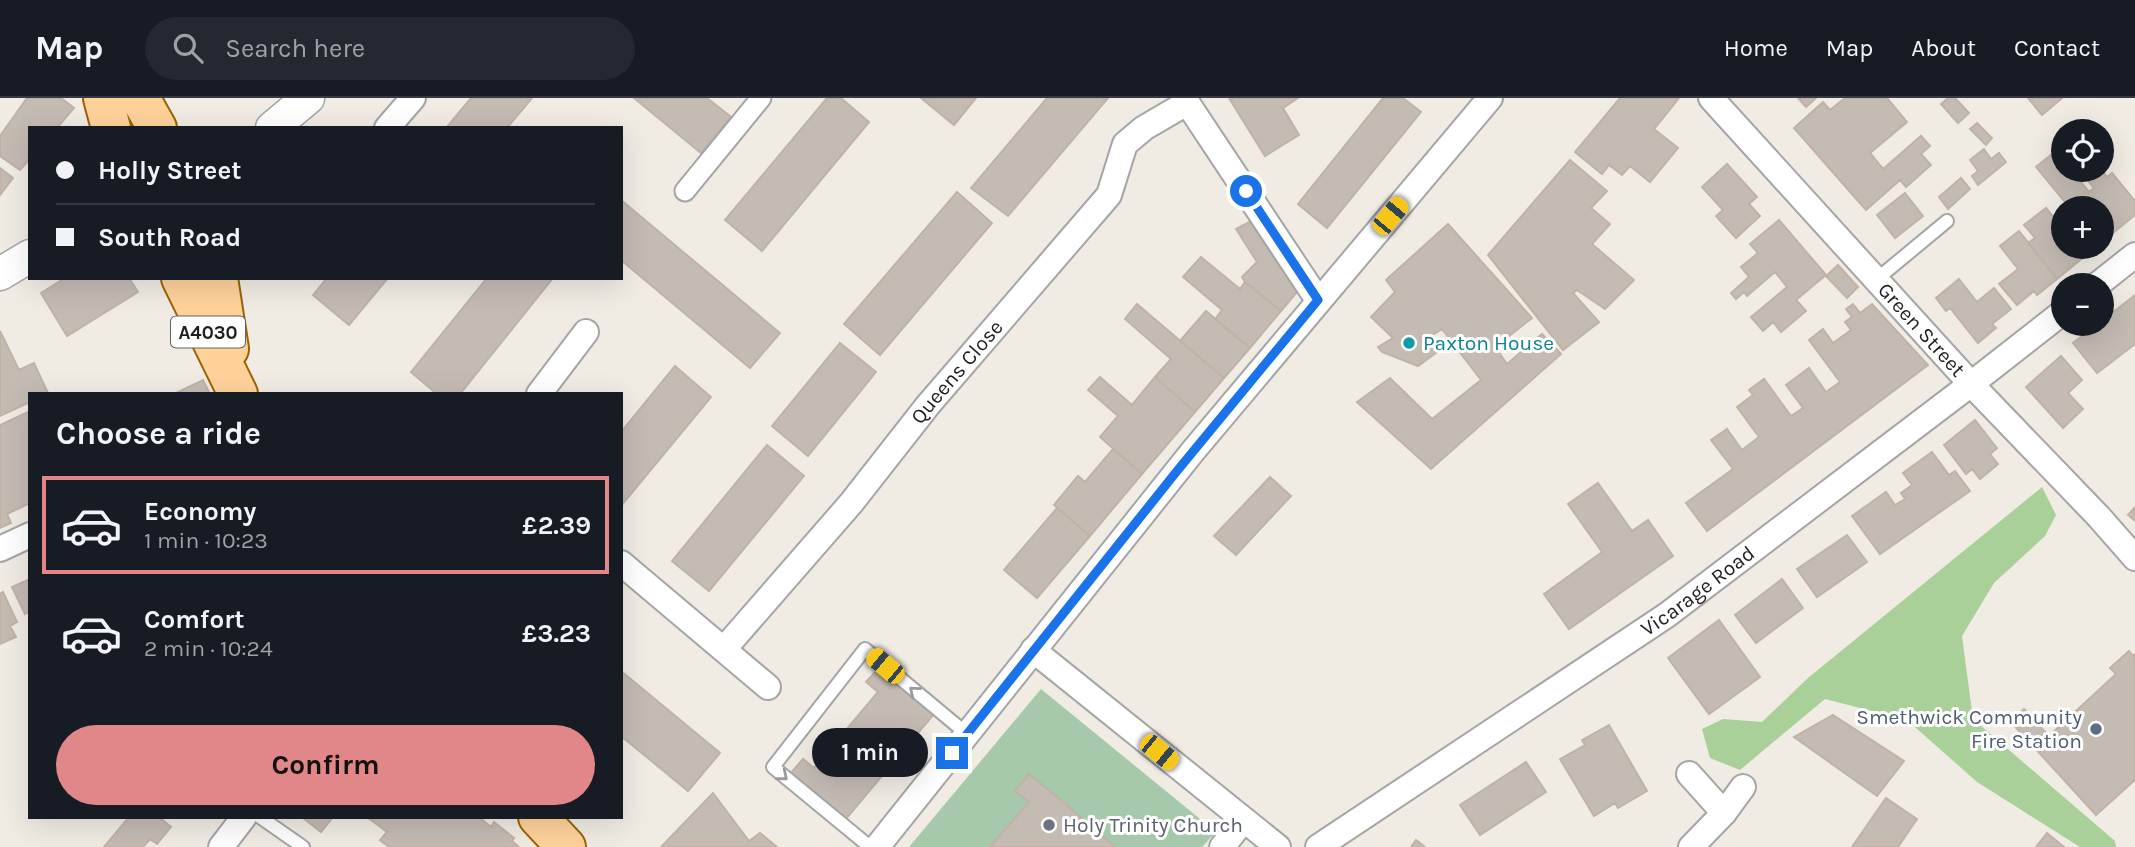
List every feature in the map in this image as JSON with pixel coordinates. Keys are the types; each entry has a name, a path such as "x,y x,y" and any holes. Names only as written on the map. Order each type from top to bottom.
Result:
{"main road":[{"path":"103,98 110,126"},
{"path":"140,98 156,126"},
{"name":"A4030","path":"182,280 237,389"},
{"name":"A4030","path":"218,280 237,389"},
{"path":"540,819 566,847"}],"street":[{"path":"274,126 308,98"},
{"path":"389,126 413,98"},
{"path":"685,191 761,98"},
{"path":"877,847 1201,441 1490,98"},
{"name":"Green Street","path":"1711,98 1971,384 2135,558"},
{"path":"1186,101 1318,300"},
{"name":"Queens Close","path":"724,649 852,502 928,405 1108,195 1125,144 1144,128 1186,101"},
{"path":"2112,273 2135,255"},
{"path":"0,274 28,257"},
{"name":"Vicarage Road","path":"1318,847 1667,615 2051,321"},
{"path":"540,392 585,331"},
{"path":"0,550 28,536"},
{"path":"623,565 768,687"},
{"path":"1033,650 1278,847"},
{"path":"1689,774 1724,813"},
{"path":"1691,847 1724,813 1743,787"},
{"path":"221,847 242,819"},
{"path":"1222,847 1243,821"}],"lane":[{"path":"1877,279 1947,221"},
{"path":"870,847 773,767 865,649 967,734"},
{"path":"263,819 303,847"}],"green space":[{"path":"2042,487 2056,515 2045,536 1994,583 1962,636 1973,719 2115,841 2116,847 2080,847 1977,782 1907,720 1825,699 1740,770 1710,758 1702,729 1723,719 1762,722 1808,678"},
{"path":"1041,689 1216,832 1202,847 909,847"}],"building":[{"path":"27,98 61,98 74,108 59,126 28,126 28,161 20,170 0,156 0,136"},
{"path":"471,98 532,98 509,126 448,126"},
{"path":"634,98 707,98 731,117 701,153"},
{"path":"827,98 841,98 869,122 762,251 725,220"},
{"path":"921,98 976,98 954,125"},
{"path":"1047,98 1108,98 1008,216 971,188"},
{"path":"1229,98 1298,98 1283,108 1299,135 1265,156"},
{"path":"1383,98 1403,98 1421,112 1327,228 1298,204"},
{"path":"1620,98 1679,98 1654,129 1678,148 1650,182 1630,166 1622,175 1609,165 1602,174 1575,152"},
{"path":"1798,98 1816,98 1806,107"},
{"path":"1845,98 1887,98 1907,122 1870,153 1883,169 1921,136 1930,146 1921,154 1931,165 1906,187 1900,180 1866,210 1794,128 1823,102 1830,110"},
{"path":"1948,98 1955,98 1969,113 1958,123 1941,104"},
{"path":"2028,98 2062,98 2042,115"},
{"path":"1977,123 1992,138 1986,145 1970,129"},
{"path":"1984,149 1991,159 1999,153 2006,162 1978,185 1972,176 1978,171 1970,160"},
{"path":"2051,155 2051,182 2081,182 2089,192 2094,188 2089,182 2114,182 2114,175 2135,201 2135,215 2114,232 2114,196 2060,196 2036,167"},
{"path":"1570,160 1607,191 1591,208 1610,224 1592,244 1634,280 1605,309 1577,290 1573,293 1599,322 1563,350 1488,255"},
{"path":"1727,164 1757,197 1749,204 1760,216 1736,238 1716,216 1723,210 1702,187"},
{"path":"0,168 13,178 0,195"},
{"path":"1961,178 1970,189 1948,209 1939,197"},
{"path":"957,192 992,223 880,355 844,324"},
{"path":"1905,193 1923,216 1895,238 1877,215"},
{"path":"623,202 780,333 750,368 623,262"},
{"path":"2046,208 2051,214 2051,259 2081,259 2064,273 2052,273 2028,243 2035,238 2024,225"},
{"path":"1255,219 1302,286 1281,311 1242,277 1257,262 1236,229"},
{"path":"1779,220 1826,275 1796,300 1806,311 1781,332 1773,322 1763,331 1751,317 1787,287 1775,272 1747,296 1744,292 1736,299 1731,293 1749,277 1741,267 1758,253 1750,244"},
{"name":"Paxton House","path":"1448,224 1532,318 1495,347 1507,364 1542,334 1561,354 1431,469 1357,402 1390,378 1432,419 1481,380 1442,329 1428,338 1440,350 1418,366 1382,352 1378,347 1393,338 1371,317 1395,292 1386,280"},
{"path":"2019,231 2052,273 2051,284 2037,295 2034,291 2017,305 1999,284 2018,269 2000,246"},
{"path":"1201,257 1240,289 1245,282 1281,311 1250,348 1215,319 1222,310 1183,277"},
{"path":"1838,265 1858,287 1847,298 1826,276"},
{"path":"1959,279 1977,302 1994,288 2011,309 1992,324 1996,328 1978,343 1950,308 1946,311 1936,298"},
{"path":"62,280 130,280 138,292 67,336 41,293"},
{"path":"325,280 386,280 349,325 313,295"},
{"path":"485,280 551,280 462,392 435,392 411,372"},
{"path":"2135,295 2135,344 2097,373 2073,343 2082,336 2114,336 2114,312"},
{"path":"1137,304 1224,378 1195,412 1155,377 1171,359 1125,319"},
{"path":"1853,304 1860,313 1872,304 1928,365 1707,531 1686,503 1733,469 1711,440 1727,429 1742,450 1759,437 1737,407 1753,395 1749,390 1764,379 1791,416 1803,408 1786,385 1809,368 1826,392 1840,382 1809,340 1823,329 1833,343 1851,330 1845,322 1852,317 1846,309"},
{"path":"1206,311 1250,348 1224,378 1180,341"},
{"path":"0,331 19,370 34,363 48,392 28,392 28,403 0,416"},
{"path":"840,343 876,372 808,456 772,426"},
{"path":"2061,356 2082,380 2068,393 2083,409 2063,428 2026,387"},
{"path":"675,366 711,397 623,504 623,430"},
{"path":"1100,377 1132,405 1155,377 1195,412 1142,474 1100,437 1118,416 1088,390"},
{"path":"203,380 209,392 178,392"},
{"path":"28,412 28,504 7,514 11,523 0,528 0,425"},
{"path":"1975,420 1997,448 1990,454 1998,464 1980,479 1972,469 1966,474 1944,445"},
{"path":"767,445 804,476 709,591 672,561"},
{"path":"1113,449 1142,474 1090,536 1054,505 1078,476 1085,482"},
{"path":"1932,452 1949,475 1955,471 1970,491 1880,554 1852,516 1886,492 1895,505 1905,499 1901,493 1912,485 1903,473"},
{"path":"1270,477 1291,496 1236,555 1214,536"},
{"path":"1598,483 1632,531 1648,520 1673,556 1569,629 1544,594 1602,552 1568,504"},
{"path":"2135,507 2135,521 2128,515"},
{"path":"1057,508 1090,536 1037,598 1004,570"},
{"path":"1847,535 1867,562 1817,597 1797,569"},
{"path":"1782,579 1803,608 1756,643 1735,615"},
{"path":"28,580 28,612 25,614 12,587"},
{"path":"3,592 17,622 10,626 16,637 0,644 0,594"},
{"path":"1719,620 1760,677 1709,714 1668,658"},
{"name":"Smethwick Community Fire Station","path":"2129,651 2133,656 2135,654 2135,780 2096,815 2010,721 2024,709 2049,736 2116,674 2110,668"},
{"path":"879,668 934,714 845,820 790,774 803,759 814,768 878,692 866,682"},
{"path":"623,673 720,753 688,791 623,738"},
{"path":"1833,715 1904,761 1877,796 1794,737"},
{"path":"1609,725 1647,791 1618,808 1615,803 1594,816 1560,759 1585,745 1582,740"},
{"path":"1526,762 1546,792 1480,835 1460,805"},
{"name":"Holy Trinity Church","path":"1029,774 1115,847 990,847 1029,802 1015,791"},
{"path":"713,793 749,841 760,833 777,847 661,847"},
{"path":"1886,798 1917,819 1898,847 1852,847"},
{"path":"127,819 161,819 171,827 157,844 150,839 143,847 104,847"},
{"path":"305,819 331,819 321,832"},
{"path":"370,819 481,819 491,827 494,822 514,838 512,841 519,847 389,847 380,840 387,832"},
{"path":"2047,833 2064,847 2036,847"},
{"path":"1416,840 1425,847 1411,847"}],"place":[{"name":"Paxton House","path":"1409,343"},
{"name":"Smethwick Community Fire Station","path":"2096,729"},
{"name":"Holy Trinity Church","path":"1049,825"}],"route":[{"path":"952,753 1177,471 1318,300 1246,191"}]}
